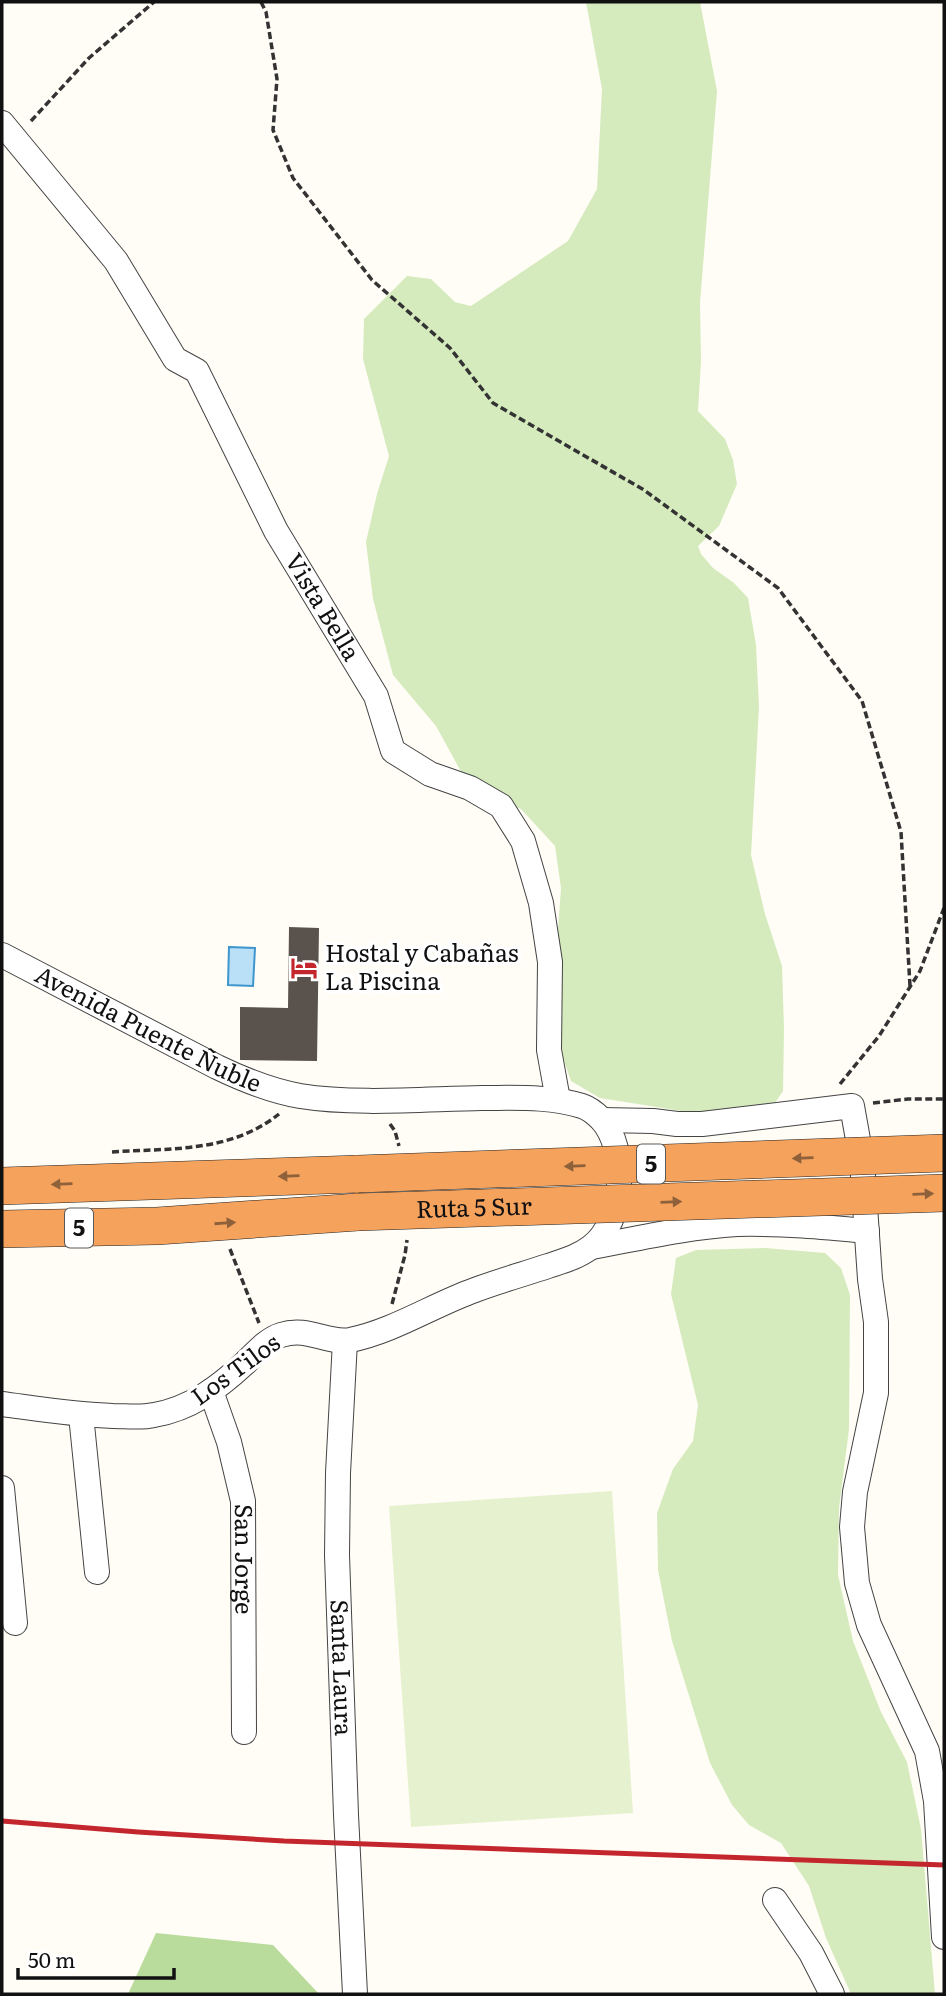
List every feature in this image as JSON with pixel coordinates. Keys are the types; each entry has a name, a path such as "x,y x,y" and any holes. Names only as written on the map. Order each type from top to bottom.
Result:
{"highway":[{"name":"Ruta 5 Sur","path":"2,1186 944,1153"},
{"name":"Ruta 5 Sur","path":"2,1229 227,1223 358,1212 944,1193"}],"street":[{"name":"Vista Bella","path":"8,130 116,261 175,359 197,371 276,531 376,696 393,751 430,774 470,788 501,806 523,841 541,903 550,962 549,1050 558,1100"},
{"name":"Avenida Puente Ñuble","path":"2,955 252,1084 300,1096 375,1100 525,1097 558,1100 586,1107 602,1120"},
{"path":"602,1120 702,1124 852,1106 862,1162 870,1279 876,1322 876,1393 855,1492 852,1528 857,1583 869,1625 927,1751 936,1801 944,1937"},
{"path":"345,1341 385,1329 474,1290 574,1258 592,1247 605,1234 615,1213 618,1187 619,1166 614,1141 602,1120"},
{"path":"592,1247 735,1224 787,1224 867,1231"},
{"name":"Los Tilos","path":"2,1404 81,1415 149,1416 190,1405 241,1367 267,1342 284,1334 312,1333 345,1341"},
{"name":"Santa Laura","path":"345,1341 337,1555 346,1815 356,1994"},
{"name":"San Jorge","path":"211,1391 229,1443 243,1501 244,1732"},
{"path":"81,1415 97,1572"},
{"path":"2,1488 15,1623"},
{"path":"775,1900 811,1953 832,1994"}],"path":[{"path":"8,130 154,2"},
{"path":"261,2 266,12 277,79 274,130 293,178 372,280 450,348 493,403 644,490 778,588 862,701 901,832 910,986"},
{"path":"944,908 920,971 879,1036 835,1090 852,1106 908,1099 944,1099"},
{"path":"113,1152 210,1146 226,1142 257,1129 300,1096"},
{"path":"227,1223 229,1245 267,1342"}],"green space":[{"path":"586,2 700,2 717,91 700,303 698,411 725,439 733,460 737,484 719,526 698,546 713,568 734,583 748,598 756,645 759,707 751,855 765,914 782,966 784,1029 783,1091 768,1113 688,1112 600,1098 571,1081 562,1055 558,930 561,888 555,846 521,809 470,788 436,726 393,675 373,599 366,542 389,456 363,359 364,319 407,276 431,279 455,302 471,306 568,241 597,189 602,89"},
{"path":"765,1248 825,1253 841,1268 850,1295 849,1429 839,1508 838,1575 853,1641 881,1712 907,1762 921,1829 935,1994 851,1994 826,1938 809,1886 781,1843 749,1825 732,1805 710,1763 672,1641 658,1570 657,1513 673,1469 693,1441 698,1405 671,1294 676,1258 696,1250"},
{"path":"612,1491 633,1813 411,1827 389,1506"},
{"path":"156,1933 273,1945 319,1994 128,1994"}],"water":[{"path":"229,947 255,948 253,986 228,985"}],"building":[{"name":"Hostal y Cabañas La Piscina","path":"289,927 319,928 317,1061 240,1060 240,1007 288,1008"}],"railway":[{"path":"2,1821 284,1841 944,1865"}],"place":[{"name":"Hostal y Cabañas La Piscina","path":"304,968"}]}
